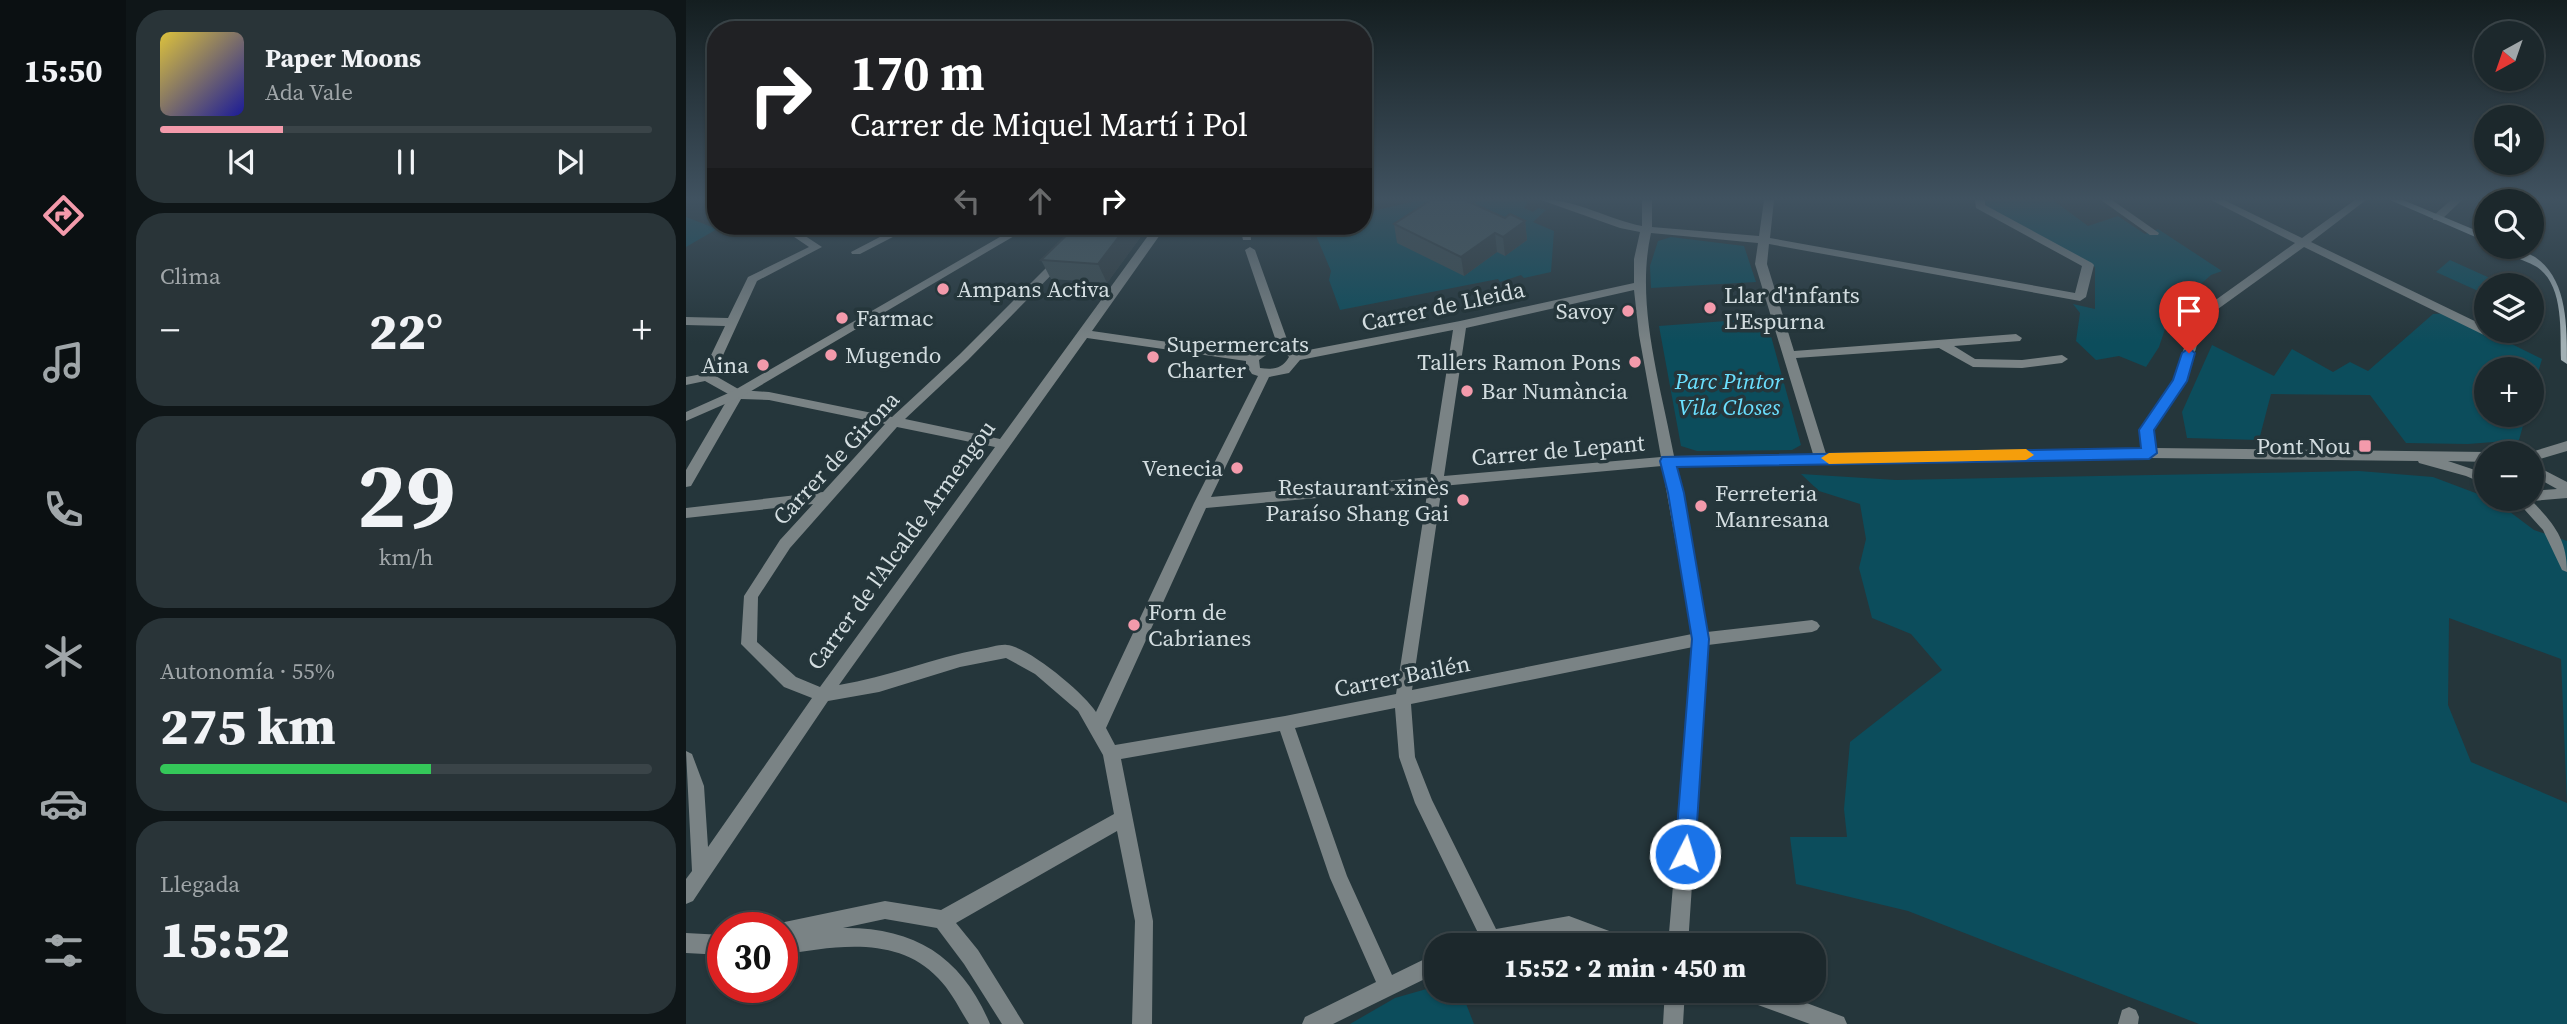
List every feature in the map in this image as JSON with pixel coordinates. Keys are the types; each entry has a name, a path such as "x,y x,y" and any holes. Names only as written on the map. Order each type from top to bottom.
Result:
{"main road":[{"path":"2526,259 2549,271 2559,285 2564,299 2567,360"}],"street":[{"path":"707,377 752,279 815,248"},
{"path":"856,251 863,248"},
{"path":"686,416 737,394 988,248"},
{"name":"Carrer de Girona","path":"823,695 790,682 749,644 751,596 785,544 894,422 964,357 1071,248"},
{"name":"Carrer de l'Alcalde Armengou","path":"686,895 823,695 1003,444 1086,334 1145,248"},
{"path":"1249,248 1284,347"},
{"path":"1643,248 1640,258 1640,285 1645,335 1701,639 1679,933"},
{"path":"1762,248 1761,264 1821,458"},
{"path":"1807,248 2080,296 2088,265 2056,248"},
{"path":"2149,453 2147,430 2180,381 2195,332 2207,313 2297,248"},
{"path":"2314,248 2474,325"},
{"name":"Carrer de Lleida","path":"1265,373 1283,371 1292,365 1295,357 1460,325 1640,285"},
{"path":"686,321 733,322"},
{"path":"1460,325 1403,699 1407,757 1480,933"},
{"path":"1086,334 1253,358 1263,350 1284,347 1294,352 1295,357"},
{"path":"1787,355 2016,338"},
{"path":"1943,345 1973,363 2022,364 2062,359"},
{"path":"1097,729 1201,503 1265,373 1254,368 1253,358"},
{"path":"686,382 707,377 737,394 769,396 1003,444"},
{"path":"686,482 737,394"},
{"path":"2544,456 2567,446"},
{"name":"Carrer de Lepant","path":"1201,503 1667,461 2149,453 2396,455"},
{"path":"2396,455 2474,457"},
{"path":"2396,455 2474,474"},
{"path":"2544,477 2567,491"},
{"path":"2544,494 2567,491"},
{"path":"686,513 828,497"},
{"path":"2533,511 2548,527 2567,566"},
{"name":"Carrer Bailén","path":"1111,753 1285,723 1701,639 1812,626"},
{"path":"823,695 880,685 960,660 1007,651 1041,669 1084,706 1111,753 1144,921 1142,1024"},
{"path":"1285,723 1339,878 1388,986"},
{"path":"686,759 695,786 701,874"},
{"path":"798,928 885,910 942,920 1123,818"},
{"path":"942,920 971,957 1014,1024"},
{"path":"1529,933 1569,925 1590,933"},
{"path":"798,943 872,936 911,946 942,968 981,1024"},
{"path":"686,943 707,944"},
{"path":"1311,1024 1424,969"},
{"path":"1673,1024 1674,1003"},
{"path":"1779,1003 1837,1024"}],"green space":[{"path":"1321,248 1553,248 1551,272 1524,278 1521,275 1500,282 1498,279 1340,310 1329,280 1331,271"},
{"path":"1656,248 1745,248 1756,282 1651,288 1650,266"},
{"path":"2061,248 2187,248 2222,271 2211,275 2171,311 2159,347 2146,367 2119,356 2096,360 2076,341 2080,313 2073,304 2095,309 2095,267"},
{"path":"2450,260 2479,273 2474,273 2474,289 2436,272"},
{"path":"2449,313 2474,325 2474,343 2510,343 2538,357 2474,357 2474,427 2523,427 2519,440 2474,441 2474,444 2468,444 2406,443 2370,395 2271,394 2259,440 2187,438 2182,412 2212,345 2274,376 2292,349 2333,372 2350,362 2368,371 2433,314"},
{"name":"Parc Pintor Vila Closes","path":"1766,318 1801,445 1792,450 1697,451 1681,446 1659,326"},
{"path":"2359,471 2433,477 2474,492 2474,511 2509,511 2534,530 2567,541 2567,803 2567,1024 2199,1024 1908,911 1796,884 1790,837 1847,837 1844,809 1850,742 1942,670 1911,634 1872,618 1859,568 1866,539 1860,504 1819,491 1801,474 1896,480","holes":["2449,618 2561,659 2567,803 2471,762 2448,705"]},
{"path":"1424,990 1424,1003 1466,1003 1474,1024 1350,1024 1395,998"}],"building":[{"path":"1054,248 1110,248 1098,264 1041,260"},
{"path":"1442,248 1474,248 1461,257"}],"slow traffic":[{"path":"1829,458 2026,455"}],"place":[{"name":"Ampans Activa","path":"943,289"},
{"name":"Llar d'infants L'Espurna","path":"1710,308"},
{"name":"Savoy","path":"1628,311"},
{"name":"Farmac","path":"842,318"},
{"name":"Mugendo","path":"831,355"},
{"name":"Supermercats Charter","path":"1153,357"},
{"name":"Tallers Ramon Pons","path":"1635,362"},
{"name":"Aina","path":"763,365"},
{"name":"Bar Numància","path":"1467,391"},
{"name":"Pont Nou","path":"2365,446"},
{"name":"Venecia","path":"1237,468"},
{"name":"Restaurant xinès Paraíso Shang Gai","path":"1463,500"},
{"name":"Ferreteria Manresana","path":"1701,506"},
{"name":"Forn de Cabrianes","path":"1134,625"}],"route":[{"path":"1685,854 1701,639 1676,493 1667,461 2149,453 2147,430 2180,381 2189,353"}]}
